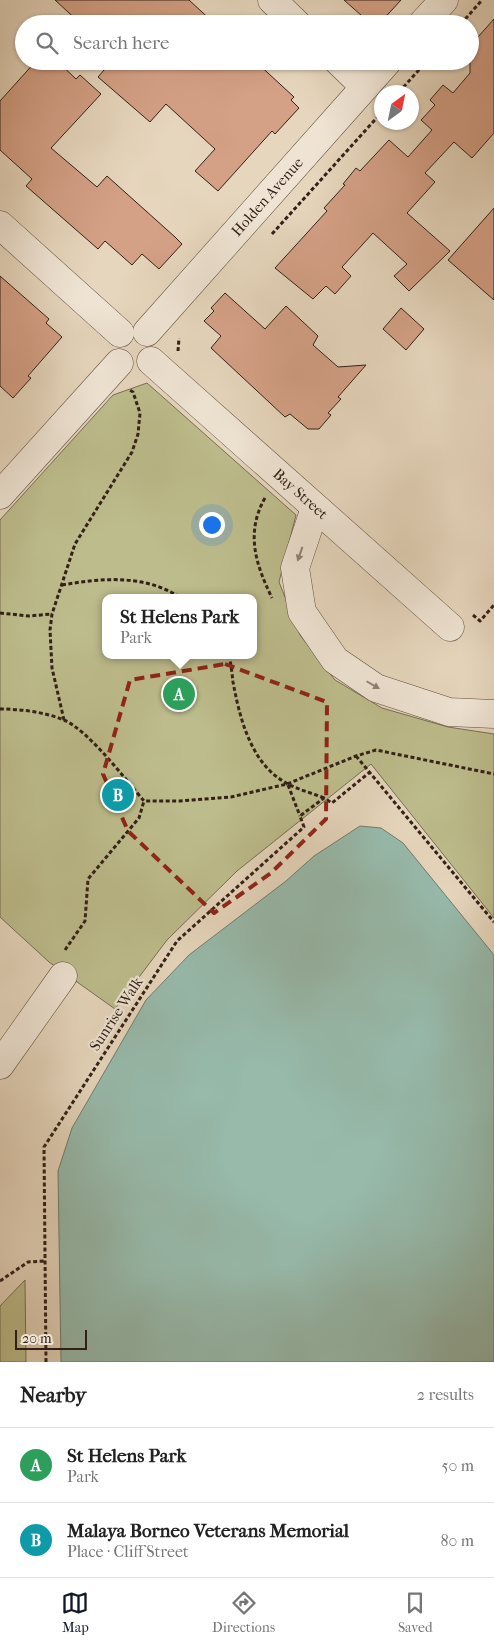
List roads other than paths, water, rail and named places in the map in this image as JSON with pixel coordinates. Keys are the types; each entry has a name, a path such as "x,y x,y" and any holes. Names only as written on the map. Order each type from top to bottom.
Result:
{"street":[{"path":"272,0 288,15"},
{"path":"430,15 444,0"},
{"path":"347,70 365,87"},
{"name":"Holden Avenue","path":"147,332 380,70"},
{"path":"0,225 120,333"},
{"path":"0,495 115,368 113,348 115,340 120,333 133,327 147,332 155,342 154,355 151,361 146,366 132,369 115,368"},
{"name":"Bay Street","path":"151,361 315,508 461,621"},
{"path":"315,508 295,568 302,612 335,660 376,688 449,712 494,714"},
{"path":"0,1065 62,966"}],"place":[{"name":"St Helens Park","path":"179,694"},
{"name":"Malaya Borneo Veterans Memorial","path":"118,795"}]}
